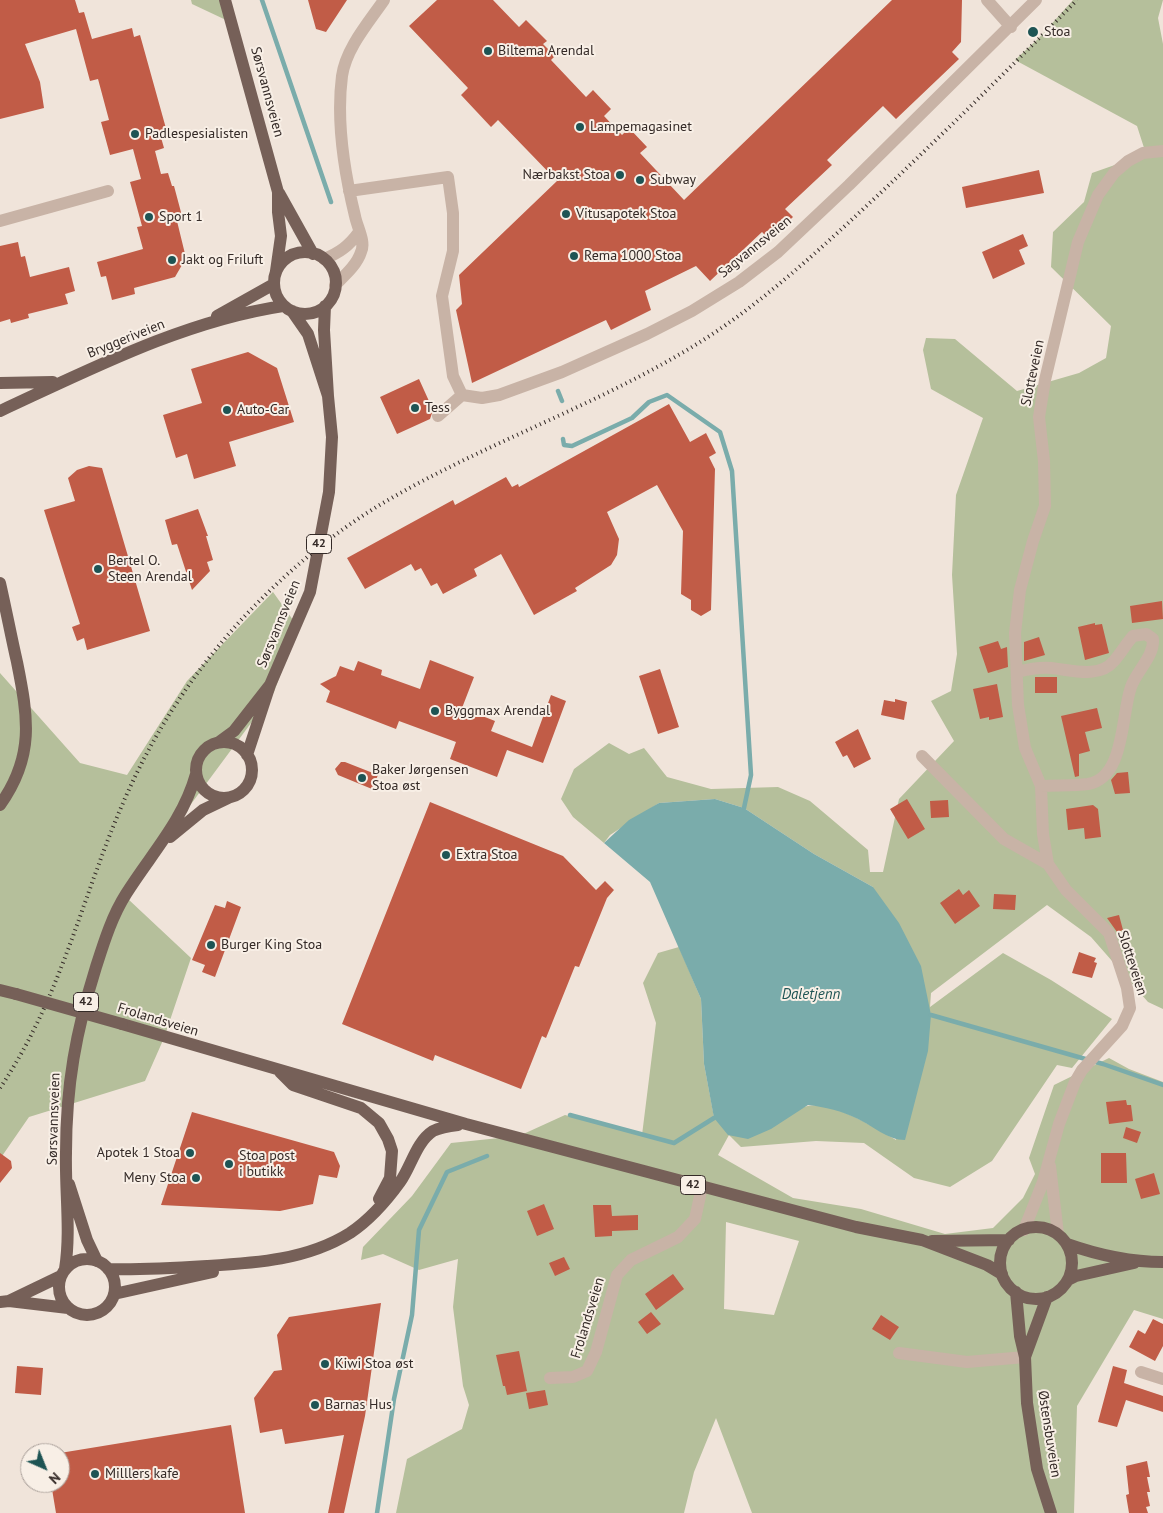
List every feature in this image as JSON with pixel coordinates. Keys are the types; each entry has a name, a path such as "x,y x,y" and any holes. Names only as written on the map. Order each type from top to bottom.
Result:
{"main road":[{"name":"Sørsvannsveien","path":"225,0 278,192 281,236 276,271"},
{"name":"Sørsvannsveien","path":"278,192 318,256"},
{"path":"274,284 276,271 288,258 304,252 318,256 334,276 335,285"},
{"name":"42","path":"274,284 278,299 288,309"},
{"name":"Bryggeriveien","path":"0,411 58,382 206,322 252,294 274,284"},
{"name":"42","path":"325,306 330,300 335,285"},
{"name":"Sørsvannsveien","path":"247,755 270,685 310,592 329,492 332,437 324,330 325,306"},
{"path":"288,309 309,314 325,306"},
{"name":"Sørsvannsveien","path":"288,309 308,334 328,396"},
{"name":"Bryggeriveien","path":"206,322 288,309"},
{"name":"Bryggeriveien","path":"0,383 58,382"},
{"path":"0,583 27,722 23,760 16,779 0,805"},
{"name":"Sørsvannsveien","path":"219,742 234,731 270,685"},
{"path":"219,742 235,744 247,755"},
{"name":"42","path":"196,774 199,757 204,750 219,742"},
{"name":"42","path":"229,797 239,793 250,781 251,765 247,755"},
{"name":"Sørsvannsveien","path":"63,1273 67,1255 65,1201 68,1082 78,1029 107,934 125,896 164,841 189,797 196,774"},
{"path":"196,774 204,790 220,798 229,797"},
{"name":"Sørsvannsveien","path":"164,841 203,810 229,797"},
{"name":"Frolandsveien","path":"0,990 466,1124 856,1227 922,1240 987,1265 1002,1274"},
{"name":"Frolandsveien","path":"278,1071 293,1086 361,1108 379,1123 392,1151 390,1178 372,1214"},
{"name":"Frolandsveien","path":"108,1269 158,1270 249,1263 283,1258 328,1245 355,1230 372,1214 400,1182 427,1137 445,1126 466,1124"},
{"name":"Sørsvannsveien","path":"67,1180 87,1240 97,1261"},
{"path":"1002,1274 1000,1262 1003,1251 1009,1240 1024,1230 1041,1228 1058,1234 1067,1244 1072,1262 1068,1280 1062,1288 1047,1297 1036,1299 1016,1292"},
{"name":"Frolandsveien","path":"922,1240 1009,1240"},
{"path":"1067,1244 1086,1251 1139,1262 1163,1262"},
{"path":"5,1302 63,1273 80,1260 97,1261"},
{"name":"42","path":"97,1261 108,1269"},
{"path":"1068,1280 1076,1276 1139,1262"},
{"name":"Frolandsveien","path":"114,1294 249,1263"},
{"path":"5,1302 68,1308 82,1315 92,1314 108,1306 114,1294 113,1276 108,1269"},
{"name":"42","path":"63,1273 59,1294 68,1308"},
{"name":"42","path":"1002,1274 1016,1292"},
{"name":"Østensbuveien","path":"1016,1292 1020,1336 1025,1357 1027,1402 1036,1469 1051,1513"},
{"name":"Østensbuveien","path":"1025,1357 1047,1297"}],"street":[{"path":"335,285 361,252 363,243 349,191 342,146 342,75 360,35 384,0"},
{"path":"987,0 1011,27"},
{"name":"Sagvannsveien","path":"462,395 482,398 499,395 562,372 662,327 739,282 778,252 1011,27 1036,0"},
{"name":"Slotteveien","path":"1024,1230 1075,1082 1082,1070 1122,1026 1130,1008 1127,988 1109,933 1066,890 1048,864 1043,834 1041,786 1025,748 1018,705 1015,633 1020,590 1032,540 1045,506 1044,460 1039,417 1045,380 1078,242 1098,195 1114,173 1143,153 1163,151"},
{"path":"349,191 448,178 452,213 453,251 442,296 453,376 462,395 438,416"},
{"path":"0,221 108,191"},
{"path":"318,256 337,254 350,244 359,232"},
{"path":"1017,672 1035,668 1083,672 1102,670 1114,661 1121,649 1133,636 1146,634 1153,639 1154,649 1131,687 1115,762 1105,777 1090,784 1041,786"},
{"name":"Slotteveien","path":"922,756 1004,840 1048,864"},
{"name":"Slotteveien","path":"1050,1159 1053,1206 1058,1234"},
{"name":"Frolandsveien","path":"550,1378 573,1377 587,1371 596,1352 617,1275 631,1260 678,1237 695,1219 702,1187"},
{"path":"899,1353 966,1362 1025,1357"},
{"path":"1141,1372 1163,1379"}],"green space":[{"path":"191,0 223,0 226,20 192,4"},
{"path":"1073,0 1163,0 1158,18 1163,44 1163,1009 1148,1002 1091,937 1047,905 931,993 930,1007 1003,953 1051,980 1112,1019 1072,1068 1057,1065 992,1161 950,1187 914,1178 864,1143 816,1141 741,1147 729,1135 718,1155 793,1198 861,1209 945,1234 993,1228 1023,1198 1035,1174 1029,1158 1054,1085 1109,1058 1129,1069 1163,1082 1163,1319 1134,1310 1077,1406 1074,1513 752,1513 716,1418 694,1472 684,1513 396,1513 407,1459 462,1429 469,1405 463,1386 453,1307 458,1259 419,1270 383,1254 361,1260 363,1247 412,1196 451,1143 519,1136 565,1115 642,1135 656,1023 643,983 658,953 679,947 701,999 704,1064 714,1117 802,1108 812,1105 823,1106 863,1121 896,1140 873,887 814,854 744,808 715,799 659,803 610,835 604,843 573,817 561,799 574,769 609,743 629,754 644,748 667,777 711,789 778,787 810,801 868,850 870,872 883,872 899,799 954,741 931,701 951,691 957,654 952,575 956,495 983,418 931,389 923,350 926,338 955,339 1017,391 1079,373 1106,358 1111,326 1051,267 1053,232 1084,202 1092,173 1146,154 1137,126 1015,60 1039,38","holes":["726,1222 799,1241 774,1315 724,1309"]},
{"path":"273,592 298,627 274,692 157,850 128,899 191,958 164,1038 145,1081 29,1117 0,1159 0,673 80,763 127,775 187,681"}],"water":[{"name":"Daletjenn","path":"715,799 744,808 814,854 873,887 899,923 921,966 931,1015 928,1051 905,1140 893,1138 846,1114 808,1105 771,1129 748,1139 728,1135 714,1118 704,1064 701,999 650,882 604,843 629,820 659,803"}],"building":[{"path":"0,0 75,0 79,13 84,12 92,39 132,28 134,37 140,35 167,132 160,134 164,148 155,151 161,174 168,173 172,186 174,186 182,216 176,217 186,258 175,277 134,288 135,294 112,300 106,276 101,277 97,262 143,249 137,227 142,226 130,182 141,179 133,149 110,155 101,122 109,120 98,79 90,81 76,29 25,44 40,82 44,108 0,119"},
{"path":"308,0 347,0 326,32 316,29"},
{"path":"437,0 493,0 519,27 526,20 547,41 543,44 555,56 551,60 586,97 593,90 611,109 604,116 622,135 629,128 647,147 640,153 684,200 892,0 962,0 961,42 952,52 959,59 896,119 883,106 827,160 832,165 785,209 793,217 769,239 762,232 710,281 696,266 645,291 651,310 611,330 606,320 472,383 456,310 462,304 459,275 557,181 498,120 491,127 461,95 468,88 409,26"},
{"path":"1039,170 1044,193 966,208 962,187"},
{"path":"1023,234 1028,246 1019,250 1025,264 993,279 982,252"},
{"path":"18,242 21,257 25,256 30,277 69,267 75,291 65,294 68,304 28,314 29,318 11,323 10,319 0,322 0,246"},
{"path":"248,352 277,368 294,422 229,442 236,466 194,479 187,454 176,458 163,415 202,403 191,369"},
{"path":"419,379 433,410 430,419 397,434 380,397"},
{"path":"669,404 690,442 706,433 716,453 709,457 715,469 711,610 701,616 691,610 691,600 681,594 683,531 657,485 607,512 619,539 617,555 611,565 575,588 577,591 534,615 501,554 474,569 477,576 443,594 437,583 431,586 421,568 415,571 411,564 365,589 347,558 453,500 455,505 506,477 512,487 518,484 519,487"},
{"path":"89,466 102,468 150,631 87,650 84,638 77,641 72,627 80,624 44,510 75,501 68,478 77,470"},
{"path":"198,509 208,536 206,536 213,560 207,562 210,571 192,590 177,544 172,545 165,520"},
{"path":"1162,601 1163,619 1132,623 1130,606"},
{"path":"1095,623 1095,625 1102,624 1109,653 1085,660 1078,627"},
{"path":"1039,637 1045,655 1024,661 1024,642"},
{"path":"998,641 1001,649 1007,647 1008,667 988,673 979,647"},
{"path":"430,660 474,677 462,708 495,721 491,731 532,747 551,695 566,701 543,763 507,750 497,777 450,759 456,742 399,721 396,729 326,702 330,691 320,684 336,676 340,666 354,671 358,661 382,670 381,675 420,689"},
{"path":"660,669 679,727 658,734 639,676"},
{"path":"1035,677 1057,677 1057,693 1035,693"},
{"path":"997,684 1003,717 989,720 989,717 980,719 973,689"},
{"path":"895,699 907,702 904,720 881,715 884,700 895,702"},
{"path":"1097,708 1102,728 1085,732 1090,751 1079,754 1079,776 1075,777 1061,716"},
{"path":"858,729 871,759 854,768 847,755 843,757 835,742"},
{"path":"341,762 378,775 372,789 338,775 335,769"},
{"path":"1128,772 1130,793 1115,794 1111,780 1117,773"},
{"path":"907,799 925,829 908,839 890,809"},
{"path":"948,800 949,817 931,818 930,801"},
{"path":"430,802 563,856 596,890 605,881 614,890 607,898 579,967 575,966 546,1038 542,1036 521,1089 435,1055 433,1061 342,1024"},
{"path":"1093,805 1098,809 1101,837 1085,839 1084,828 1068,830 1066,809"},
{"path":"959,889 963,895 969,890 980,906 955,924 940,903"},
{"path":"994,894 1016,895 1015,910 993,909"},
{"path":"227,901 241,907 215,977 202,972 205,965 192,960 215,905 225,908"},
{"path":"1119,915 1123,930 1117,932 1107,918"},
{"path":"1079,952 1096,958 1094,962 1097,963 1092,978 1072,973"},
{"path":"1126,1100 1127,1105 1131,1105 1133,1121 1109,1124 1106,1102"},
{"path":"192,1112 334,1152 340,1166 337,1178 319,1175 313,1204 280,1211 161,1205"},
{"path":"1126,1127 1141,1132 1137,1143 1123,1138"},
{"path":"0,1153 11,1161 12,1168 0,1183"},
{"path":"1101,1153 1126,1153 1127,1183 1101,1183"},
{"path":"1154,1173 1160,1194 1141,1199 1135,1179"},
{"path":"544,1204 554,1229 537,1236 527,1211"},
{"path":"593,1205 611,1205 612,1216 638,1215 638,1230 612,1231 612,1236 595,1237"},
{"path":"564,1257 570,1269 555,1276 549,1263"},
{"path":"673,1274 684,1289 656,1310 645,1294"},
{"path":"381,1303 365,1416 344,1513 328,1513 344,1435 285,1444 282,1429 260,1433 254,1398 274,1371 282,1370 277,1335 289,1317"},
{"path":"651,1312 661,1324 647,1334 638,1322"},
{"path":"881,1315 899,1327 890,1340 872,1329"},
{"path":"1153,1319 1163,1324 1163,1346 1155,1361 1129,1347 1138,1330 1145,1334"},
{"path":"519,1351 527,1391 507,1395 496,1355"},
{"path":"17,1366 43,1368 41,1395 15,1393"},
{"path":"1113,1366 1127,1370 1124,1383 1163,1396 1163,1412 1126,1400 1117,1427 1098,1422"},
{"path":"545,1390 548,1405 529,1409 526,1393"},
{"path":"231,1425 245,1513 56,1513 53,1493 70,1493 70,1451"},
{"path":"1147,1461 1150,1477 1147,1477 1150,1492 1147,1492 1150,1506 1146,1507 1148,1513 1129,1513 1126,1495 1129,1494 1126,1466"}],"waterway":[{"path":"262,0 331,202"},
{"path":"558,391 562,401"},
{"path":"563,439 564,445 572,446 632,418 649,402 667,395 720,432 732,471 751,775 744,808"},
{"path":"931,1015 1103,1064 1163,1085"},
{"path":"570,1115 674,1143 714,1118"},
{"path":"377,1513 394,1399 412,1315 419,1230 447,1172 487,1156"}],"railway":[{"path":"0,1088 22,1052 58,976 115,821 143,761 168,717 195,676 226,637 258,602 327,541 383,503 464,460 629,382 669,361 733,320 780,283 847,224 961,116 1077,0"}],"place":[{"name":"Stoa","path":"1033,32"},
{"name":"Biltema Arendal","path":"488,51"},
{"name":"Lampemagasinet","path":"580,127"},
{"name":"Padlespesialisten","path":"135,134"},
{"name":"Nærbakst Stoa","path":"620,175"},
{"name":"Subway","path":"640,180"},
{"name":"Vitusapotek Stoa","path":"566,214"},
{"name":"Sport 1","path":"149,217"},
{"name":"Rema 1000 Stoa","path":"574,256"},
{"name":"Jakt og Friluft","path":"172,260"},
{"name":"Tess","path":"415,408"},
{"name":"Auto-Car","path":"227,410"},
{"name":"Bertel O. Steen Arendal","path":"98,569"},
{"name":"Byggmax Arendal","path":"435,711"},
{"name":"Baker Jørgensen Stoa øst","path":"362,778"},
{"name":"Extra Stoa","path":"446,855"},
{"name":"Burger King Stoa","path":"211,945"},
{"name":"Apotek 1 Stoa","path":"190,1153"},
{"name":"Stoa post i butikk","path":"229,1164"},
{"name":"Meny Stoa","path":"196,1178"},
{"name":"Kiwi Stoa øst","path":"325,1364"},
{"name":"Barnas Hus","path":"315,1405"},
{"name":"Milllers kafe","path":"95,1474"}]}
